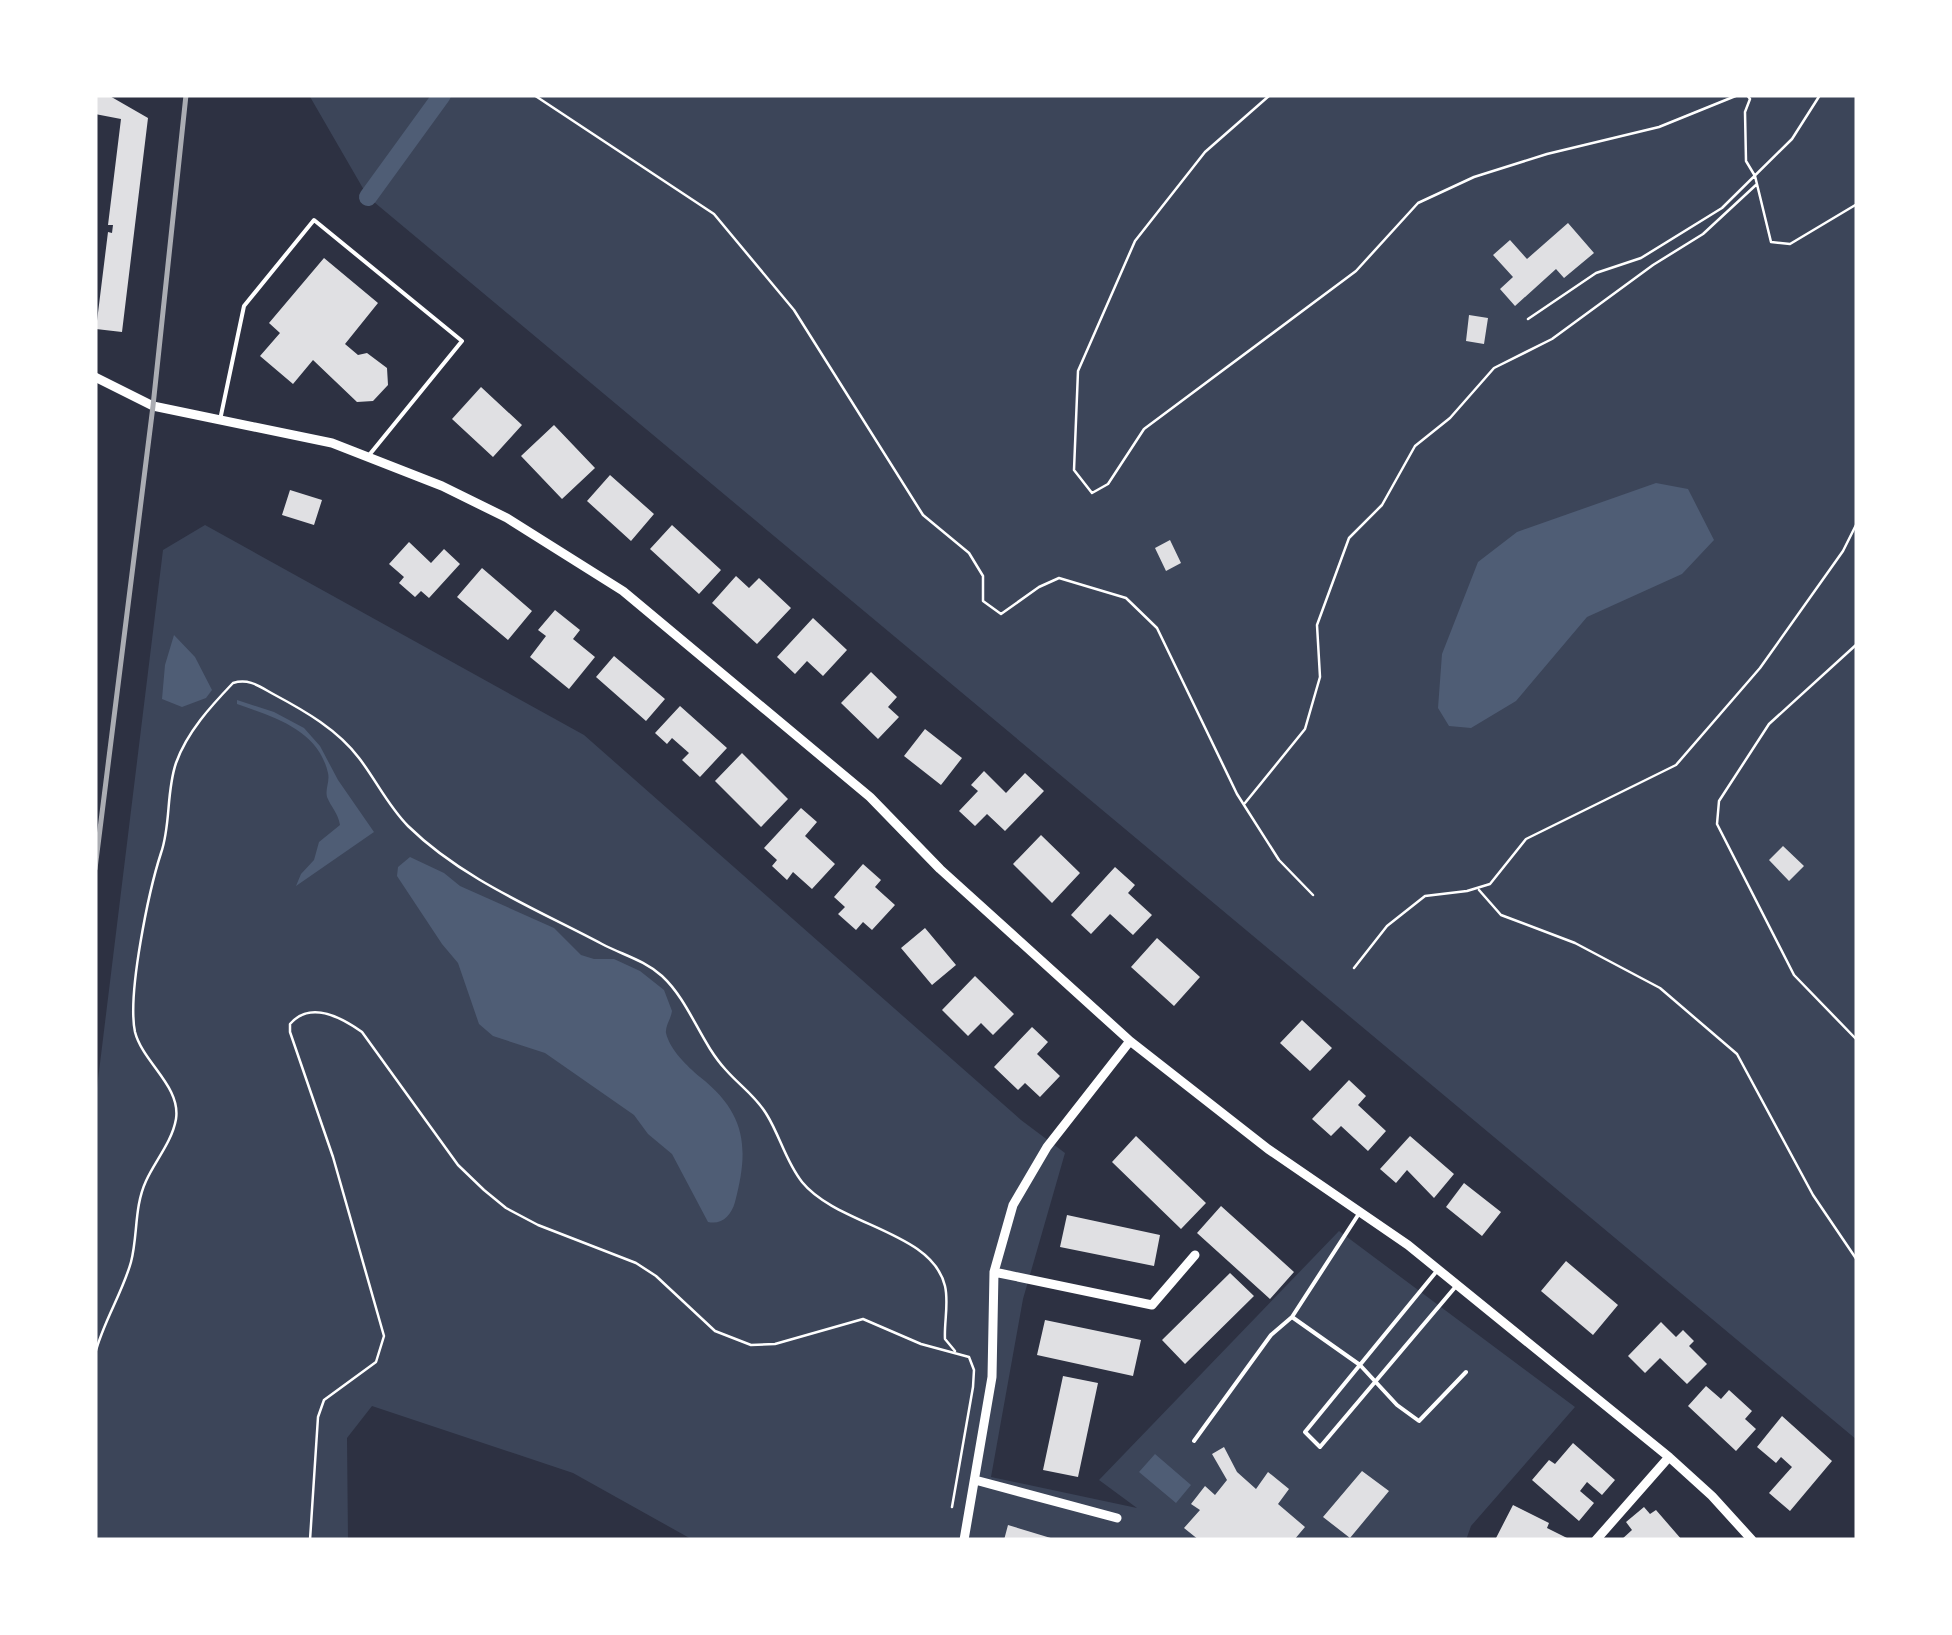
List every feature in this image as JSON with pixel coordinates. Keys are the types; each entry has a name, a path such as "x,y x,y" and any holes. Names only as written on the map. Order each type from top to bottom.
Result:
{"street":[{"path":"95,378 153,406 332,443 442,486 507,518 623,591 870,797 940,869 1130,1042 1268,1149 1438,1269 1669,1458 1712,1496 1752,1540"},
{"path":"964,1540 992,1377 994,1272 1013,1205 1046,1148 1130,1042"},
{"path":"994,1272 1152,1305 1194,1256"},
{"path":"1596,1540 1669,1458"},
{"path":"975,1480 1116,1518"}],"lane":[{"path":"220,420 244,306 314,220 462,341 368,457"},
{"path":"1194,1441 1271,1336 1292,1317 1360,1212"},
{"path":"1438,1269 1305,1432 1320,1447 1457,1285"},
{"path":"1292,1317 1360,1365 1397,1405 1419,1421 1466,1372"}],"path":[{"path":"534,95 714,214 794,310 923,515 969,553 983,576 983,601 1001,614 1059,578 1126,598 1157,628 1244,804 1279,860 1313,895"},
{"path":"1270,95 1205,152 1135,241 1078,371 1074,470 1092,494 1108,484 1144,429 1356,270 1418,203 1474,178 1546,154 1659,126 1738,95"},
{"path":"1748,95 1746,161 1755,176 1771,242 1790,244 1857,204"},
{"path":"1528,319 1596,273 1642,258 1722,208 1792,140 1820,95"},
{"path":"1244,804 1305,729 1320,677 1318,625 1349,538 1382,505 1416,446 1450,418 1494,368 1552,340 1653,265 1703,234 1757,184"},
{"path":"1354,968 1388,926 1425,896 1490,884 1526,838 1676,766 1760,668 1843,550 1857,523"},
{"path":"1857,644 1769,724 1719,801 1717,824 1794,975 1857,1040"},
{"path":"95,1354 130,1264 136,1216 146,1181 176,1119 172,1095 142,1052 134,1018 141,941 149,891 162,851 170,786 176,762 194,728 233,684 244,681 304,710 341,739 400,818 438,852 472,876 644,962 666,980 726,1070 755,1097 802,1182 844,1213 903,1239 933,1262 945,1284 946,1339 955,1352"},
{"path":"1478,888 1502,915 1576,943 1660,988 1737,1054 1814,1194 1857,1260"},
{"path":"310,1540 318,1417 324,1400 376,1362 384,1336 333,1157 294,1048 290,1024 303,1014 329,1014 362,1032 458,1165 506,1208 538,1225 636,1263 656,1276 716,1331 751,1345 774,1344 863,1319 920,1344 969,1357 974,1370 952,1508"}],"shaded area":[{"path":"309,95 1857,95 1857,1440 368,197"},
{"path":"1656,483 1688,489 1714,540 1682,574 1587,617 1516,701 1471,728 1449,726 1438,708 1442,654 1478,562 1517,532"},
{"path":"205,525 584,735 1021,1120 1065,1153 1023,1299 991,1477 1137,1508 1099,1480 1339,1231 1575,1407 1471,1526 1466,1540 693,1540 573,1473 372,1406 347,1438 348,1540 95,1540 95,1104 163,550"},
{"path":"174,635 195,657 212,690 206,698 182,707 162,699 165,665"},
{"path":"237,700 274,712 304,728 320,746 374,832 296,886 314,860 319,842 340,825 327,797 328,773 315,745 304,735 279,720 237,704"},
{"path":"410,857 444,873 460,886 554,928 581,955 614,959 640,971 664,990 672,1011 666,1030 671,1046 727,1105 740,1134 739,1183 733,1207 725,1218 708,1222 672,1154 648,1134 634,1115 545,1053 493,1036 479,1024 458,963 397,876 398,867"},
{"path":"1155,1454 1191,1485 1176,1503 1139,1472"}],"building":[{"path":"95,95 108,95 148,118 122,332 96,329 108,232 112,233 113,225 108,225 121,119 95,114"},
{"path":"1568,223 1594,253 1564,278 1556,269 1515,306 1500,289 1513,277 1493,255 1510,240 1527,259"},
{"path":"324,258 378,303 345,344 358,355 367,353 387,368 388,385 373,401 357,402 313,360 293,384 260,356 280,333 269,323"},
{"path":"1469,315 1488,318 1484,344 1466,341"},
{"path":"481,387 522,425 493,457 452,419"},
{"path":"554,425 595,468 562,499 521,456"},
{"path":"610,475 654,514 631,541 587,501"},
{"path":"290,490 322,500 314,525 282,515"},
{"path":"672,525 721,570 699,594 650,549"},
{"path":"1170,540 1181,563 1166,571 1155,548"},
{"path":"409,542 431,563 444,549 460,564 429,598 421,591 415,597 399,583 404,577 389,564"},
{"path":"482,568 532,611 508,640 457,597"},
{"path":"736,576 749,588 759,578 791,608 757,644 712,603"},
{"path":"555,610 580,630 573,639 595,657 569,689 530,657 546,636 538,630"},
{"path":"813,618 847,650 823,676 807,661 795,674 777,657"},
{"path":"614,656 665,699 646,721 596,677"},
{"path":"871,672 897,697 888,707 899,717 878,739 841,703"},
{"path":"680,706 727,748 700,777 682,760 689,753 672,738 667,744 655,733"},
{"path":"925,729 962,758 941,785 904,756"},
{"path":"742,753 788,799 761,827 715,781"},
{"path":"984,771 1006,793 1025,773 1044,791 1005,831 987,814 975,826 959,811 978,791 971,785"},
{"path":"801,808 817,822 805,836 835,864 812,889 793,872 787,880 772,866 777,860 764,848"},
{"path":"1041,835 1080,873 1052,903 1013,864"},
{"path":"1783,846 1804,866 1789,881 1769,860"},
{"path":"863,864 881,880 875,887 895,905 872,930 863,922 856,930 838,914 845,907 834,897"},
{"path":"1115,867 1135,885 1128,893 1152,915 1133,935 1110,914 1091,934 1071,915"},
{"path":"925,928 956,965 932,985 901,948"},
{"path":"1157,938 1200,977 1174,1006 1131,967"},
{"path":"975,976 1014,1014 993,1035 981,1023 968,1036 942,1010"},
{"path":"1302,1020 1332,1048 1310,1071 1280,1043"},
{"path":"1032,1027 1048,1042 1037,1054 1060,1076 1040,1097 1025,1083 1018,1090 994,1067"},
{"path":"1349,1080 1366,1096 1358,1105 1386,1131 1368,1151 1341,1126 1331,1136 1312,1119"},
{"path":"1136,1136 1206,1203 1181,1229 1112,1162"},
{"path":"1410,1136 1454,1174 1434,1198 1407,1170 1396,1183 1380,1169"},
{"path":"1464,1183 1501,1212 1482,1236 1446,1207"},
{"path":"1221,1206 1294,1272 1270,1299 1197,1233"},
{"path":"1067,1215 1160,1235 1154,1266 1060,1247"},
{"path":"1566,1261 1618,1305 1593,1335 1541,1291"},
{"path":"1230,1273 1254,1296 1185,1364 1162,1340"},
{"path":"1045,1320 1141,1340 1133,1376 1037,1355"},
{"path":"1661,1322 1676,1337 1683,1330 1694,1341 1689,1346 1707,1364 1687,1384 1660,1358 1645,1373 1628,1356"},
{"path":"1063,1376 1098,1383 1078,1477 1043,1470"},
{"path":"1706,1386 1721,1399 1729,1390 1752,1411 1745,1419 1756,1429 1736,1451 1688,1406"},
{"path":"1782,1416 1832,1461 1790,1511 1769,1493 1792,1467 1781,1457 1776,1463 1757,1447"},
{"path":"1573,1443 1615,1480 1602,1495 1587,1482 1580,1491 1594,1503 1579,1521 1532,1480 1549,1460 1555,1464"},
{"path":"1224,1447 1237,1472 1256,1489 1268,1472 1289,1489 1278,1504 1305,1527 1294,1540 1199,1540 1184,1528 1200,1510 1191,1504 1205,1486 1215,1495 1227,1480 1212,1454"},
{"path":"1362,1471 1389,1491 1350,1538 1323,1517"},
{"path":"1513,1505 1549,1523 1547,1528 1571,1540 1495,1540"},
{"path":"1644,1507 1650,1514 1656,1510 1682,1540 1621,1540 1632,1530 1626,1522"},
{"path":"1008,1525 1054,1539 1054,1540 1004,1540"}],"waterway":[{"path":"368,197 442,95"}],"railway":[{"path":"95,869 153,406 186,95"}]}
